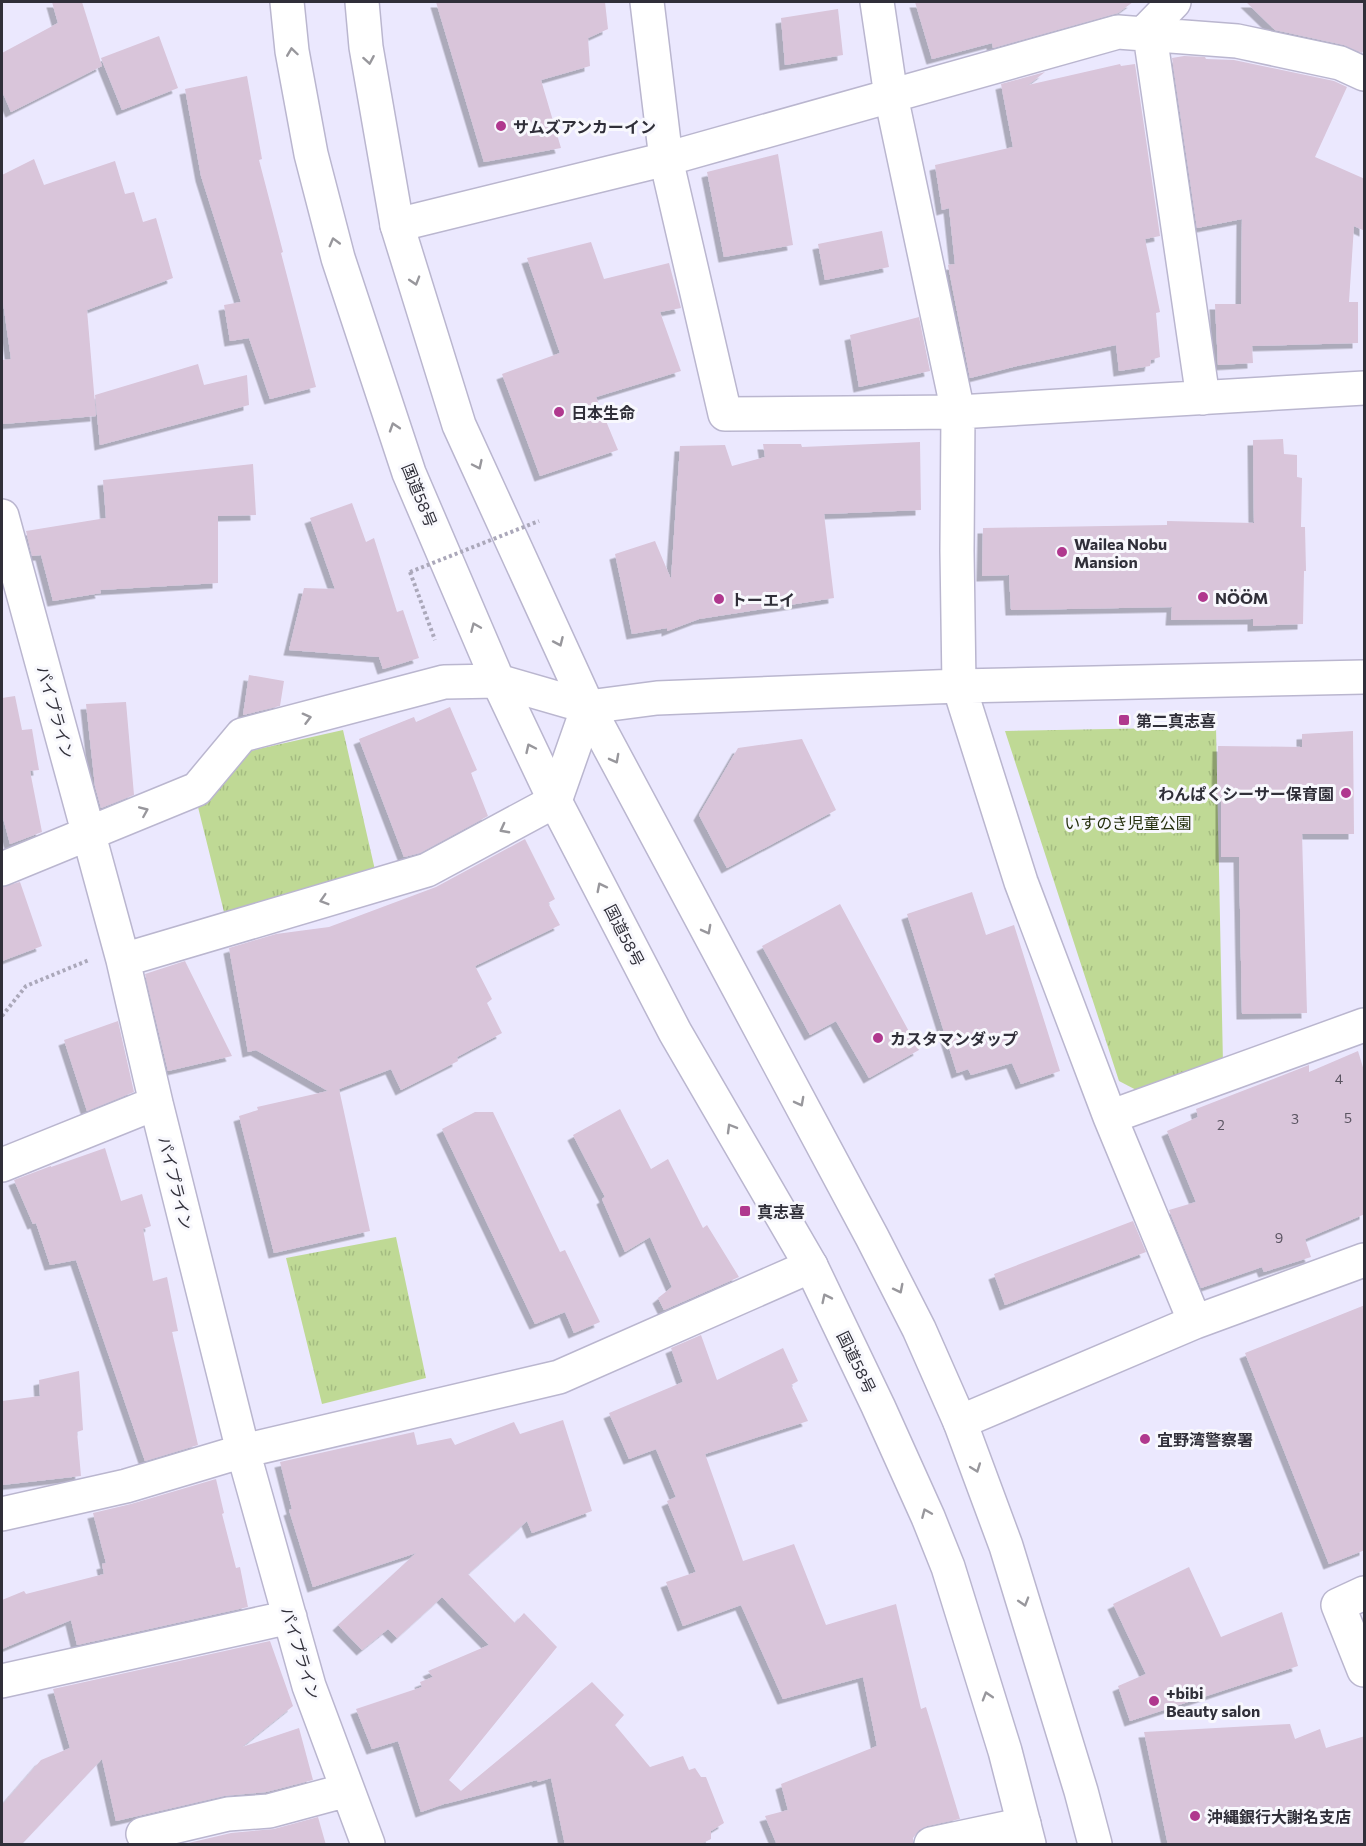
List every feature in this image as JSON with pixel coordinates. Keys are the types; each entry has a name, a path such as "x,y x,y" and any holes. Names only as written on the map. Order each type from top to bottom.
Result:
{"main road":[{"name":"国道58号","path":"287,2 291,51 311,153 338,258 410,473 498,681 555,801 675,1032 811,1266 878,1406 948,1567 1005,1751 1026,1834"},
{"path":"362,2 366,47 397,225 459,425 588,707 919,1329 960,1422 1021,1591 1095,1845"},
{"path":"647,2 666,159 725,414 958,412 1365,388"},
{"path":"877,2 891,96 958,412 959,686 1021,882 1110,1117 1195,1322"},
{"path":"1146,34 1174,2"},
{"path":"397,225 666,159 1118,32 1237,41 1340,63 1365,74"},
{"path":"1146,34 1203,398"},
{"name":"パイプライン","path":"2,516 122,953 156,1104 243,1451 309,1686 368,1845"},
{"path":"2,869 197,789 242,735 444,682 498,681 588,707 657,698 959,686 1365,677"},
{"path":"122,953 427,870 555,801 588,707"},
{"path":"1110,1117 1365,1025"},
{"path":"2,1165 156,1104"},
{"path":"960,1422 1195,1322 1365,1260"},
{"path":"2,1514 126,1486 243,1451 559,1377 811,1266"},
{"path":"1365,1593 1338,1605 1365,1670"},
{"path":"2,1681 290,1617"},
{"path":"143,1834 228,1814 269,1811 347,1790"},
{"path":"931,1845 1026,1834"}],"path":[{"path":"435,640 410,572 539,521"},
{"path":"2,1017 26,986 122,953"}],"green space":[{"name":"いすのき児童公園","path":"1216,727 1223,1064 1142,1093 1119,1081 1005,731"},
{"path":"343,730 375,870 224,912 197,803 250,751"},
{"path":"396,1237 426,1378 322,1404 286,1258"}],"building":[{"path":"52,2 82,2 102,66 11,112 2,91 2,53 58,23"},
{"path":"436,2 605,2 608,29 588,38 590,66 541,80 561,148 484,162"},
{"path":"915,2 1133,2 1118,13 993,48 992,43 932,59"},
{"path":"1246,2 1365,2 1365,48 1362,53 1344,45 1275,30"},
{"path":"838,9 843,55 785,65 781,18"},
{"path":"159,36 178,88 122,110 101,58"},
{"path":"1184,56 1234,60 1334,81 1347,87 1315,157 1365,179 1365,231 1354,226 1349,302 1358,302 1358,343 1252,346 1253,363 1218,365 1215,304 1241,304 1242,219 1197,228 1172,58"},
{"path":"1120,64 1121,66 1135,64 1160,236 1145,239 1160,312 1156,313 1160,357 1151,360 1150,366 1119,371 1116,345 970,378 948,265 955,264 949,208 942,210 935,165 1013,147 1001,84 1045,72 1028,85"},
{"path":"247,76 262,159 259,160 316,387 270,399 249,338 230,341 224,305 241,302 201,176 185,89"},
{"path":"778,154 793,245 724,257 707,172"},
{"path":"34,159 44,185 115,161 125,194 134,192 143,222 156,218 173,278 87,310 96,416 3,424 2,360 11,359 2,295 2,175"},
{"path":"882,231 889,267 825,280 818,244"},
{"path":"591,242 604,279 669,263 681,308 660,312 681,371 596,397 618,450 540,476 502,374 560,353 527,258"},
{"path":"919,317 930,371 859,387 850,335"},
{"path":"198,364 204,385 247,375 249,405 100,445 95,395"},
{"path":"1283,439 1284,454 1297,455 1297,477 1302,478 1301,527 1305,527 1306,571 1304,571 1303,624 1253,626 1253,619 1171,620 1172,607 1011,610 1009,575 982,576 983,528 1167,525 1167,521 1254,523 1253,440"},
{"path":"920,442 921,510 824,514 834,598 699,619 667,631 667,628 632,634 615,554 655,541 671,579 680,446 725,445 732,466 765,457 763,444 801,444 802,447"},
{"path":"253,464 256,515 218,516 218,583 100,590 101,593 53,601 41,555 32,556 26,531 106,518 103,480"},
{"path":"352,503 366,542 374,538 397,612 403,610 419,658 383,669 379,657 289,650 304,588 335,589 310,518"},
{"path":"249,675 284,681 280,706 243,715"},
{"path":"15,696 22,730 32,729 39,770 30,771 42,832 10,844 2,814 2,698"},
{"path":"126,702 134,795 101,808 95,786 86,704"},
{"path":"450,707 477,770 471,773 488,816 420,853 404,857 359,739 414,717 416,722"},
{"path":"1353,731 1354,834 1302,834 1307,1013 1242,1014 1239,857 1221,857 1221,797 1217,797 1218,746 1302,747 1302,734"},
{"path":"802,739 836,810 727,868 699,815 738,748"},
{"path":"525,839 555,899 548,903 560,925 475,966 492,999 487,1003 502,1033 457,1057 458,1061 401,1090 391,1069 339,1089 370,1231 274,1253 239,1116 258,1110 257,1107 328,1091 256,1050 248,1052 229,948 276,934 329,927 436,887"},
{"path":"20,882 42,946 2,961 2,887"},
{"path":"972,892 986,935 1014,925 1060,1071 1021,1084 1012,1063 971,1075 968,1069 957,1073 907,914"},
{"path":"840,904 919,1050 869,1078 836,1021 810,1035 762,946"},
{"path":"185,961 232,1056 168,1071 145,974"},
{"path":"118,1021 134,1092 87,1111 64,1040"},
{"path":"1358,1051 1365,1074 1365,1214 1305,1239 1311,1257 1264,1272 1262,1267 1201,1288 1169,1210 1196,1202 1167,1131 1198,1117 1196,1109 1309,1065 1309,1072"},
{"path":"620,1109 651,1169 668,1159 703,1228 707,1225 739,1277 664,1310 658,1298 672,1287 650,1237 625,1252 602,1199 605,1197 573,1135"},
{"path":"475,1112 493,1112 560,1252 565,1250 600,1322 574,1333 565,1312 535,1324 442,1129"},
{"path":"105,1148 121,1201 142,1194 151,1226 143,1229 153,1281 167,1277 178,1331 172,1332 198,1445 145,1461 76,1260 50,1265 36,1223 33,1224 14,1180"},
{"path":"1133,1221 1146,1252 1005,1305 994,1274"},
{"path":"1365,1305 1365,1550 1329,1564 1245,1353"},
{"path":"701,1335 717,1380 783,1348 798,1381 791,1385 808,1421 705,1454 743,1561 794,1544 826,1625 896,1604 921,1709 926,1707 960,1819 919,1830 913,1838 913,1845 777,1845 765,1816 788,1810 781,1784 877,1746 863,1677 783,1699 741,1605 683,1626 666,1582 696,1572 667,1501 676,1497 656,1449 629,1459 609,1413 683,1382 671,1348"},
{"path":"79,1371 83,1430 77,1432 81,1476 2,1485 2,1401 40,1396 39,1380"},
{"path":"563,1420 592,1511 532,1533 527,1521 468,1574 515,1623 524,1613 557,1647 449,1780 461,1791 592,1682 624,1715 615,1725 650,1767 683,1756 689,1770 695,1768 701,1777 706,1777 724,1823 711,1831 711,1839 699,1845 565,1845 551,1778 445,1804 447,1803 421,1812 398,1741 372,1749 356,1709 422,1687 420,1682 433,1677 428,1671 489,1645 442,1597 397,1638 388,1629 362,1650 338,1625 416,1553 313,1587 289,1510 292,1509 280,1462 414,1432 417,1445 451,1438 455,1445 514,1422 520,1434"},
{"path":"216,1479 224,1513 222,1514 236,1568 240,1567 248,1607 77,1645 71,1620 2,1649 2,1600 24,1591 26,1594 104,1574 102,1564 106,1563 93,1513"},
{"path":"1189,1567 1221,1637 1282,1612 1298,1666 1130,1721 1118,1686 1146,1674 1113,1604"},
{"path":"270,1641 293,1706 242,1747 299,1728 313,1780 266,1792 224,1796 116,1821 102,1759 21,1845 2,1845 2,1805 41,1760 70,1748 53,1689"},
{"path":"1290,1724 1295,1739 1320,1729 1326,1748 1365,1736 1365,1845 1168,1845 1144,1732"},
{"path":"318,1817 326,1845 180,1845 231,1833 274,1829"}],"place":[{"name":"サムズアンカーイン","path":"501,126"},
{"name":"日本生命","path":"559,412"},
{"name":"Wailea Nobu Mansion","path":"1062,552"},
{"name":"NÖÖM","path":"1203,597"},
{"name":"トーエイ","path":"719,599"},
{"name":"第二真志喜","path":"1124,720"},
{"name":"わんぱくシーサー保育園","path":"1346,793"},
{"name":"カスタマンダップ","path":"878,1038"},
{"name":"真志喜","path":"745,1211"},
{"name":"宜野湾警察署","path":"1145,1439"},
{"name":"+bibi Beauty salon","path":"1154,1701"},
{"name":"沖縄銀行大謝名支店","path":"1195,1816"}]}
